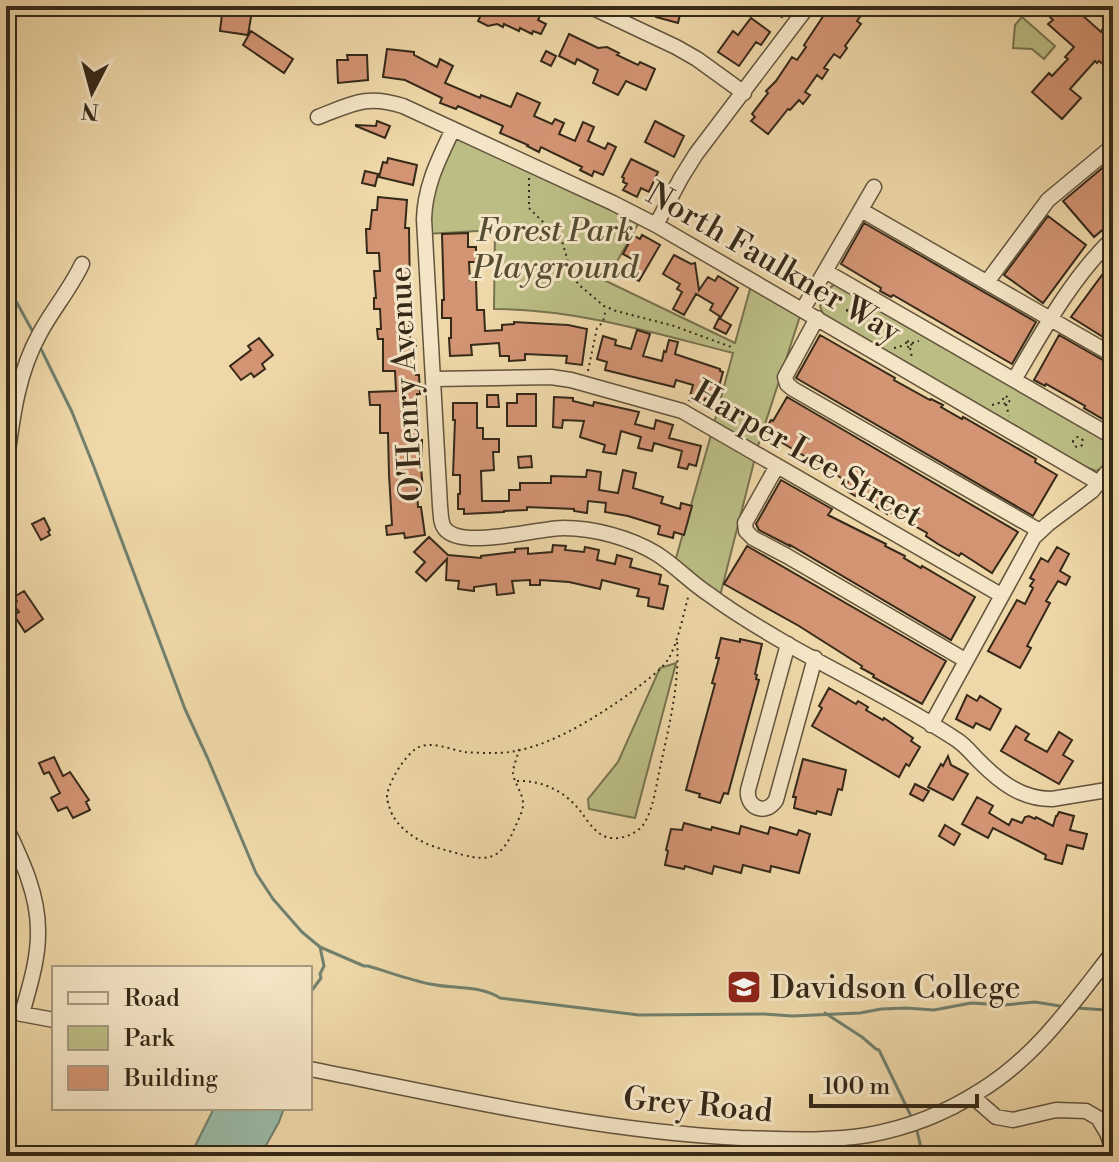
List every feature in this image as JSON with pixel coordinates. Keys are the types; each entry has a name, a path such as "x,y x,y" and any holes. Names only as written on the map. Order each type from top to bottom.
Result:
{"street":[{"path":"589,6 618,12 697,59 744,93"},
{"path":"656,225 696,154 808,6"},
{"name":"North Faulkner Way","path":"318,117 360,101 378,99 403,106 613,203 803,309 1099,483"},
{"name":"O'Henry Avenue","path":"453,129 431,177 424,205 441,522 446,530 455,536 469,538 567,528 604,534 651,550 708,594 788,644 959,741 1007,786 1020,793 1052,799 1113,789"},
{"path":"987,282 1048,200 1113,146"},
{"path":"803,309 874,187"},
{"path":"861,210 1113,354"},
{"path":"1014,380 1050,318 1085,267 1113,238"},
{"path":"6,466 18,387 25,364 39,334 75,280 82,264"},
{"path":"825,271 1113,437"},
{"path":"817,318 785,377 787,384 1040,531"},
{"name":"Harper Lee Street","path":"434,379 551,377 682,411 1001,595"},
{"path":"931,725 1034,537 1083,499 1113,465"},
{"path":"777,466 745,523 746,531 753,538 965,660"},
{"path":"788,644 748,790 749,802 755,807 768,808 776,800 815,658"},
{"path":"6,827 29,880 38,917 36,961 22,1014"},
{"name":"Grey Road","path":"312,1069 631,1128 717,1137 789,1140 839,1138 892,1130 935,1115 1001,1078 1053,1028 1113,952"},
{"path":"6,1011 52,1020"},
{"path":"972,1096 996,1117 1013,1120 1056,1110 1086,1111 1098,1118 1113,1149"}],"path":[{"path":"529,165 529,208 562,241 578,284 607,308 674,326 734,348"},
{"path":"585,384 597,328 603,322 607,308"},
{"path":"519,749 513,773 523,802 522,810 510,839 492,857 475,858 432,847 415,838 394,817 387,798 392,780 418,747 432,745 466,752 502,753 519,749 534,746 599,715 645,682 668,660 693,582"},
{"path":"516,781 530,781 562,792 602,835 615,839 643,826 651,810 670,719 678,658 676,636"}],"green space":[{"path":"1022,17 1055,46 1044,59 1032,49 1013,48 1015,25"},
{"name":"Forest Park Playground","path":"453,131 641,219 606,281 735,343 752,282 802,310 756,452 713,427 733,353 585,318 494,309 495,230 426,234 425,219"},
{"path":"834,285 839,285 1109,441 1113,447 1112,455 1096,471 1086,467 823,314 821,303"},
{"path":"713,428 756,454 719,600 674,565"},
{"path":"676,663 635,818 589,809 588,799 618,762 660,668"}],"shaded area":[{"path":"213,1110 283,1110 260,1156 190,1156"}],"building":[{"path":"223,6 252,11 248,35 220,31"},
{"path":"464,6 520,6 540,16 538,20 546,24 541,34 533,31 532,34 520,28 519,31 504,24 503,27 497,24 488,26 478,21 481,15"},
{"path":"658,6 682,6 678,23 656,17"},
{"path":"766,6 789,6 782,17"},
{"path":"830,6 868,6 857,21 861,24 840,58 834,54 824,68 828,70 822,79 817,75 805,92 810,95 803,104 799,100 788,109 768,134 751,121 755,117 752,114 792,57 797,60"},
{"path":"1058,6 1072,6 1102,30 1110,38 1105,44 1111,50 1103,64 1095,61 1070,89 1081,98 1062,119 1032,92 1049,73 1052,76 1068,59 1065,57 1074,47 1048,24 1053,20 1049,16"},
{"path":"751,18 770,32 761,45 756,42 739,66 718,52 733,31 738,35"},
{"path":"251,31 293,59 284,73 243,45"},
{"path":"569,34 598,48 607,47 638,65 640,62 655,69 646,90 626,81 618,95 593,83 598,70 577,59 575,64 559,56"},
{"path":"387,49 414,52 414,55 437,67 440,59 453,66 445,83 480,98 481,95 511,107 517,93 540,103 534,116 552,124 555,119 564,123 559,134 575,141 583,122 594,127 588,141 605,149 608,143 616,147 603,175 594,171 592,176 580,170 582,167 541,147 539,152 500,133 503,126 458,106 456,109 440,103 442,98 405,80 383,77"},
{"path":"546,51 556,56 551,66 541,61"},
{"path":"347,55 367,55 368,80 338,83 337,60 348,60"},
{"path":"377,121 390,126 385,138 356,126 376,126"},
{"path":"655,121 684,136 674,157 645,142"},
{"path":"388,158 417,165 413,185 379,177 383,162 387,163"},
{"path":"631,159 658,172 649,192 641,188 637,197 623,190 627,184 622,177"},
{"path":"1113,159 1113,221 1094,237 1063,201"},
{"path":"365,171 378,174 375,186 362,183"},
{"path":"378,197 407,200 405,228 409,228 410,298 405,298 410,341 416,341 416,375 419,375 418,440 422,440 423,488 417,489 425,535 405,538 404,533 387,535 386,526 392,525 388,433 380,433 380,405 370,405 369,392 396,391 395,371 383,371 383,339 378,339 377,329 381,329 380,309 374,309 374,271 380,271 379,253 367,253 366,229 370,229 372,210 377,210"},
{"path":"1048,216 1086,245 1043,303 1004,275"},
{"path":"864,223 1036,322 1012,364 893,295 891,297 880,291 881,288 841,264"},
{"path":"468,233 468,247 476,247 476,262 469,262 470,280 476,280 477,310 484,310 485,331 502,330 502,325 514,322 587,329 582,365 566,363 567,356 525,354 525,360 509,361 509,356 500,356 499,343 471,345 472,355 450,356 451,318 442,318 442,234"},
{"path":"633,235 640,239 642,235 660,245 639,281 625,273 632,259 623,254"},
{"path":"674,255 695,263 699,290 708,277 715,281 718,276 738,288 721,317 710,310 713,304 696,294 684,315 673,309 682,292 677,289 680,284 663,274"},
{"path":"1108,267 1113,271 1111,342 1071,317"},
{"path":"719,318 731,325 726,334 714,328"},
{"path":"637,330 650,334 643,356 662,361 669,340 678,342 675,354 720,369 723,372 715,401 705,399 703,404 689,400 693,385 676,380 674,387 605,370 607,362 597,359 603,336 616,340 615,345 631,349"},
{"path":"820,335 1036,459 1035,462 1057,475 1033,516 796,378"},
{"path":"1059,335 1113,366 1113,425 1085,406 1034,380"},
{"path":"259,338 273,355 262,364 265,369 254,377 251,373 241,380 230,366 251,350 248,346"},
{"path":"517,394 536,394 536,426 507,426 507,403 517,403"},
{"path":"487,395 498,395 499,407 487,407"},
{"path":"554,397 639,412 635,424 654,429 656,420 673,425 669,438 701,446 696,466 689,464 687,469 678,467 682,451 654,443 652,451 638,448 641,437 621,431 616,454 603,452 605,445 580,437 584,421 563,420 562,428 553,427"},
{"path":"787,397 1018,532 992,573 961,553 959,556 938,544 926,536 927,533 888,511 887,514 857,493 855,496 844,489 848,482 764,432"},
{"path":"453,403 477,403 477,428 483,428 483,439 499,439 499,452 493,452 494,470 481,471 482,501 509,501 509,490 520,490 520,483 551,483 551,476 586,477 587,470 601,472 599,490 618,493 623,470 636,473 633,488 663,497 661,503 680,509 681,503 692,506 684,535 674,532 673,538 658,534 660,526 605,512 606,503 588,501 587,513 574,509 527,507 527,510 464,514 464,509 458,509 460,475 453,475"},
{"path":"531,456 532,467 519,468 518,457"},
{"path":"781,480 832,509 828,515 886,544 904,558 975,597 951,640 759,530 756,524"},
{"path":"44,518 50,535 41,540 32,524"},
{"path":"429,537 448,555 481,558 528,548 528,554 552,552 553,545 566,546 565,550 584,552 585,547 599,550 597,560 615,564 617,555 632,559 630,567 661,575 659,584 668,586 663,609 648,606 649,598 637,596 639,589 602,580 600,589 540,580 540,585 530,585 530,580 512,581 514,593 497,595 496,584 474,587 474,591 458,589 459,581 446,580 447,559 426,581 416,572 425,562 414,552"},
{"path":"747,546 946,661 922,704 873,677 862,666 799,626 724,584"},
{"path":"1057,547 1069,554 1060,571 1070,577 1066,585 1058,581 1046,601 1050,603 1027,646 1031,648 1020,668 988,651 1017,600 1025,604 1033,588 1030,586 1034,580 1030,578 1041,558 1048,562"},
{"path":"24,591 43,619 25,632 14,615 19,612 13,604 17,601 14,597"},
{"path":"721,638 762,644 755,674 759,680 728,794 724,793 720,803 686,790 715,684 712,683"},
{"path":"829,688 856,704 858,701 868,707 866,710 913,738 911,741 920,747 899,777 812,726"},
{"path":"967,695 977,701 980,696 1001,709 990,730 976,723 973,728 956,719"},
{"path":"1016,726 1029,734 1025,740 1047,752 1059,732 1072,740 1063,755 1073,761 1059,784 1001,751"},
{"path":"948,756 951,765 968,774 953,800 928,787"},
{"path":"54,757 63,776 70,772 89,800 86,802 90,810 73,818 67,807 58,811 51,798 60,793 49,772 44,774 39,763"},
{"path":"803,759 846,770 842,790 838,789 831,815 794,808 796,797 793,797"},
{"path":"915,784 929,791 923,801 910,794"},
{"path":"977,797 993,806 989,813 1009,825 1012,819 1022,823 1029,816 1053,826 1059,812 1074,816 1070,830 1087,834 1083,849 1067,845 1062,864 1045,859 1046,855 993,828 988,838 962,824"},
{"path":"684,823 739,834 741,826 768,834 770,827 797,835 799,830 810,834 799,873 771,866 770,872 743,865 741,873 714,866 712,874 685,866 684,869 665,865 671,829 682,830"},
{"path":"945,825 960,834 954,845 939,836"}],"waterway":[{"path":"6,283 33,332"},
{"path":"40,347 72,412 185,709 256,873 273,899 320,947 364,966 430,984 475,989 500,998 639,1015 792,1016 881,1009 934,1010 971,1003 1004,1005 1035,1002 1060,1006"},
{"path":"312,990 321,978 324,966 320,947"},
{"path":"1077,1008 1113,1013"},
{"path":"825,1013 879,1050 910,1114"},
{"path":"917,1131 923,1156"}],"place":[{"name":"Davidson College","path":"744,987"}]}
